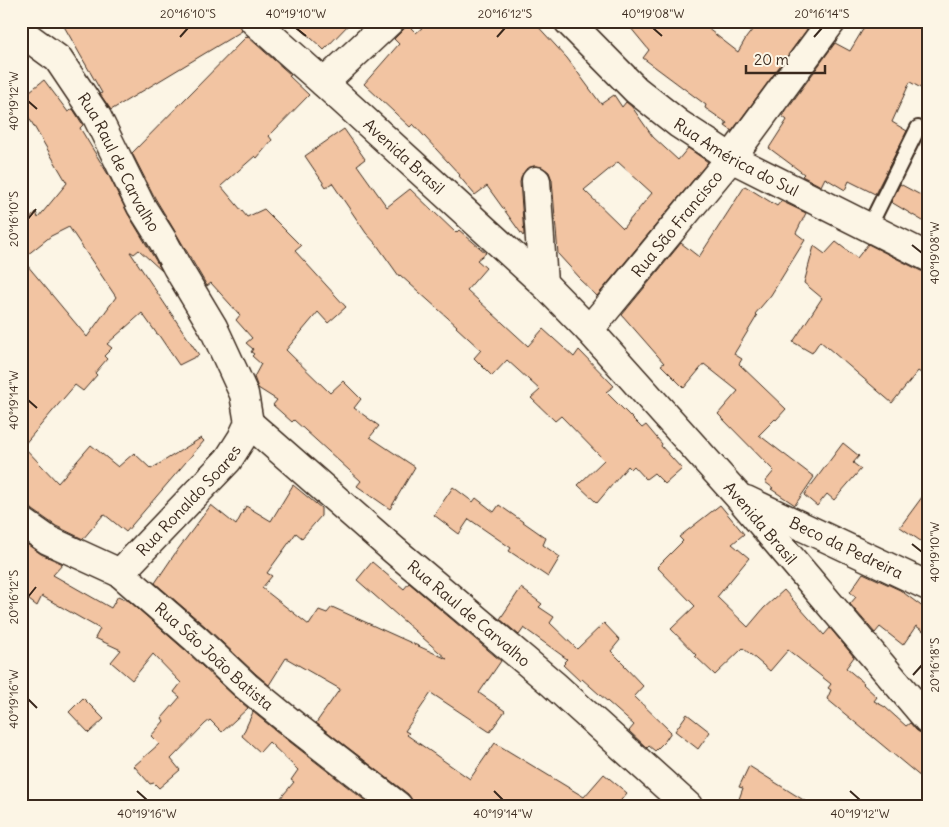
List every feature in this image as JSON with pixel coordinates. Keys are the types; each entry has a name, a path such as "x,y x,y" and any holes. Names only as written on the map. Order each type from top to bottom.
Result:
{"street":[{"name":"Avenida Brasil","path":"254,21 324,82 590,330 738,496 928,720"},
{"path":"324,82 390,21"},
{"name":"Rua América do Sul","path":"568,21 636,90 679,124 731,158 928,257"},
{"name":"Rua São Francisco","path":"590,330 731,158 832,21"},
{"name":"Rua Raul de Carvalho","path":"21,32 58,59 97,117 140,206 213,326 244,394 249,423 395,551 553,684 688,806"},
{"path":"536,181 548,289"},
{"name":"Rua Ronaldo Soares","path":"120,573 228,460 249,423"},
{"name":"Beco da Pedreira","path":"738,496 928,586"},
{"name":"Rua São João Batista","path":"21,521 48,540 120,573 253,691 398,806"}],"lane":[{"path":"869,227 918,128"}],"building":[{"path":"61,21 239,21 242,31 111,110 100,94 102,93"},
{"path":"292,21 352,21 324,50"},
{"path":"430,21 533,21 567,58 601,104 614,95 622,107 626,102 632,107 653,137 678,160 688,148 708,162 597,296 579,279 558,254 552,180 549,172 542,167 534,166 527,168 522,175 520,182 523,236 487,186 475,195 460,175 413,124 410,127 364,84 399,44 394,39 408,25 416,33","holes":["618,162 652,193 623,228 584,190"]},
{"path":"625,21 698,21 738,52 759,21 795,21 808,28 732,131 725,126 727,123 705,108 706,105 643,58 649,50"},
{"path":"868,21 928,21 928,92 910,82 892,122 907,131 875,194 849,181 845,190 825,178 821,186 802,176 804,174 769,148 787,120 782,116 835,43 850,51"},
{"path":"247,36 291,75 289,76 309,95 269,136 272,140 257,158 255,156 221,186 247,217 264,209 301,246 295,251 346,307 328,323 318,312 286,350 330,393 343,381 361,399 354,408 379,426 370,437 415,467 390,509 357,486 361,481 294,420 292,422 273,405 277,400 258,388 254,377 261,364 252,356 254,354 251,352 253,349 246,343 252,338 236,320 240,315 211,283 207,286 155,198 132,153"},
{"path":"44,80 68,112 73,109 83,125 80,128 162,271 139,250 134,254 130,252 199,355 179,365 142,313 107,344 112,348 104,356 107,359 95,373 97,375 83,391 75,385 23,446 58,483 91,445 118,467 134,453 151,469 201,438 204,441 126,532 104,514 83,539 56,526 33,510 21,497 21,229 36,212 38,218 67,183 21,104 21,98","holes":["69,227 116,297 87,337 22,259 51,236"]},
{"path":"344,129 365,159 357,165 387,207 410,189 456,233 459,230 486,253 477,260 486,268 467,290 528,346 543,329 574,357 579,350 614,386 606,392 642,428 646,425 662,444 661,446 682,469 665,484 654,473 646,479 634,466 631,469 628,466 597,503 578,485 604,460 561,416 555,421 531,398 540,390 507,360 492,376 474,358 481,350 457,326 399,276 366,233 332,183 326,187 305,156"},
{"path":"900,184 928,199 928,224 891,202"},
{"path":"745,186 777,206 781,201 806,213 796,233 805,240 771,295 755,314 757,316 734,354 742,359 739,364 786,409 759,435 814,477 795,505 771,489 773,488 765,482 774,471 718,414 738,391 704,364 684,388 661,365 664,363 622,315 681,243 699,257"},
{"path":"836,242 857,258 868,244 921,271 928,272 928,378 918,371 892,403 820,341 812,353 793,342 822,298 804,283 814,246 825,254"},
{"path":"843,443 859,456 853,463 861,469 834,500 827,494 817,506 804,495"},
{"path":"293,485 321,508 321,516 302,538 296,533 267,573 272,576 262,588 309,625 319,610 327,613 332,607 447,659 357,580 372,562 404,589 409,583 501,661 479,693 505,711 490,732 431,693 405,731 409,733 407,735 470,779 495,743 584,797 604,774 627,793 616,806 413,806 408,794 316,723 340,689 286,658 269,685 155,583 211,505 236,525 246,506 271,521"},
{"path":"453,487 473,502 476,498 494,512 499,505 546,538 543,545 560,557 548,577 509,551 511,548 469,519 459,534 434,515"},
{"path":"928,489 928,546 900,527"},
{"path":"720,505 744,534 732,544 749,558 717,597 748,627 764,608 784,590 824,635 830,628 854,657 846,668 877,697 874,701 885,707 906,726 910,723 928,740 928,783 827,699 831,690 828,688 831,684 788,650 770,671 743,648 715,675 671,629 695,606 657,567 683,541 679,537"},
{"path":"21,540 41,554 63,564 53,575 111,608 118,596 129,601 248,708 222,732 210,720 205,724 171,759 180,770 159,788 154,783 150,784 134,766 159,744 151,736 164,721 162,718 180,697 174,692 181,683 153,654 132,680 111,662 121,650 95,638 100,629 42,596 37,606 21,594"},
{"path":"863,573 900,590 928,611 928,634 916,626 903,645 880,627 875,633 850,604 856,597 850,592"},
{"path":"521,588 542,604 539,607 554,617 550,623 577,649 604,623 620,640 611,651 643,686 634,696 671,732 655,751 649,746 647,748 629,731 634,725 582,679 580,681 563,665 567,659 524,628 519,635 500,619"},
{"path":"83,698 104,719 89,733 69,712"},
{"path":"253,712 372,806 274,806 294,782 291,780 298,770 269,742 260,752 242,736"},
{"path":"687,714 710,732 698,749 675,731"},
{"path":"749,766 813,806 755,806 739,799 743,788 739,787"}]}
